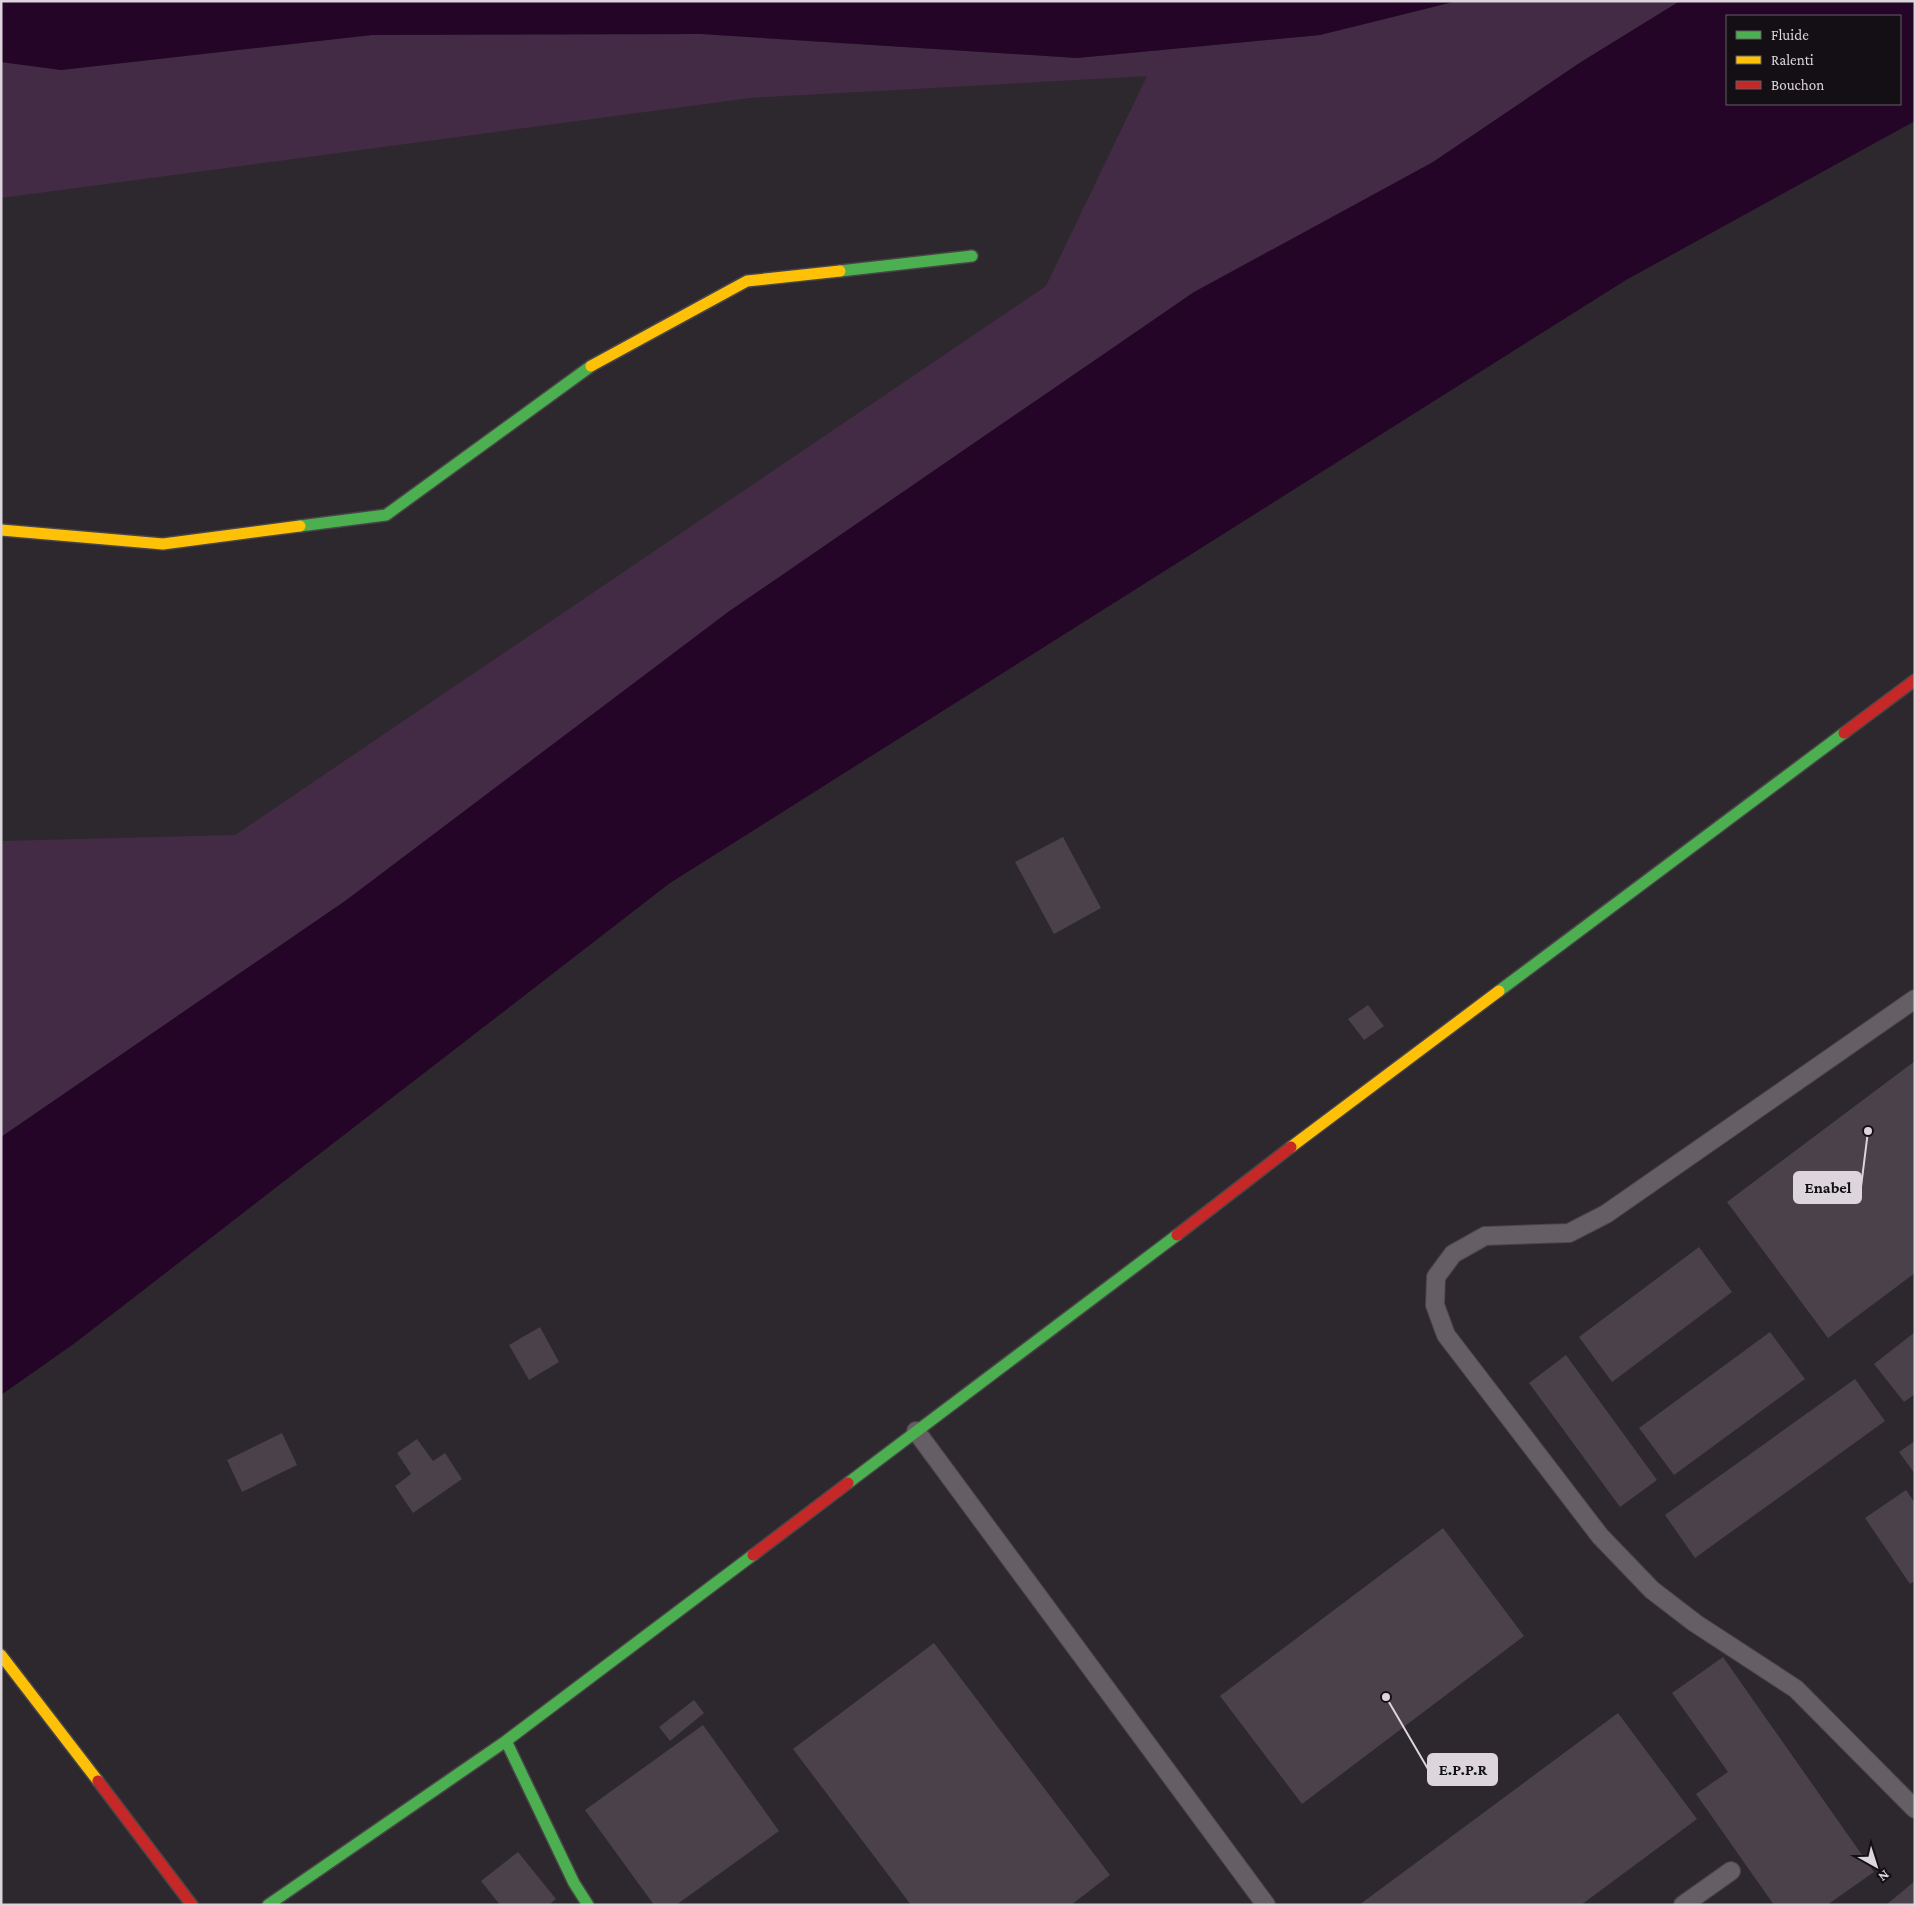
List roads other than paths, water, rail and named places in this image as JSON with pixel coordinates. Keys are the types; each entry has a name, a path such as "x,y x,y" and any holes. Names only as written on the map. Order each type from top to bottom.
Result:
{"main road":[{"path":"1,530 163,544 386,515 589,367 747,280 972,256"},
{"path":"268,1905 506,1741 1198,1220 1303,1138 1915,680"},
{"path":"1,1655 192,1905"},
{"path":"506,1741 574,1883 588,1905"}],"lane":[{"path":"1915,999 1606,1214 1569,1233 1486,1236 1453,1254 1436,1277 1435,1305 1446,1335 1600,1536 1652,1590 1695,1623 1796,1689 1915,1809"},
{"path":"916,1431 1266,1905"},
{"path":"1682,1905 1731,1870"}],"place":[{"name":"Enabel","path":"1868,1131"},
{"name":"E.P.P.R","path":"1386,1697"}]}
